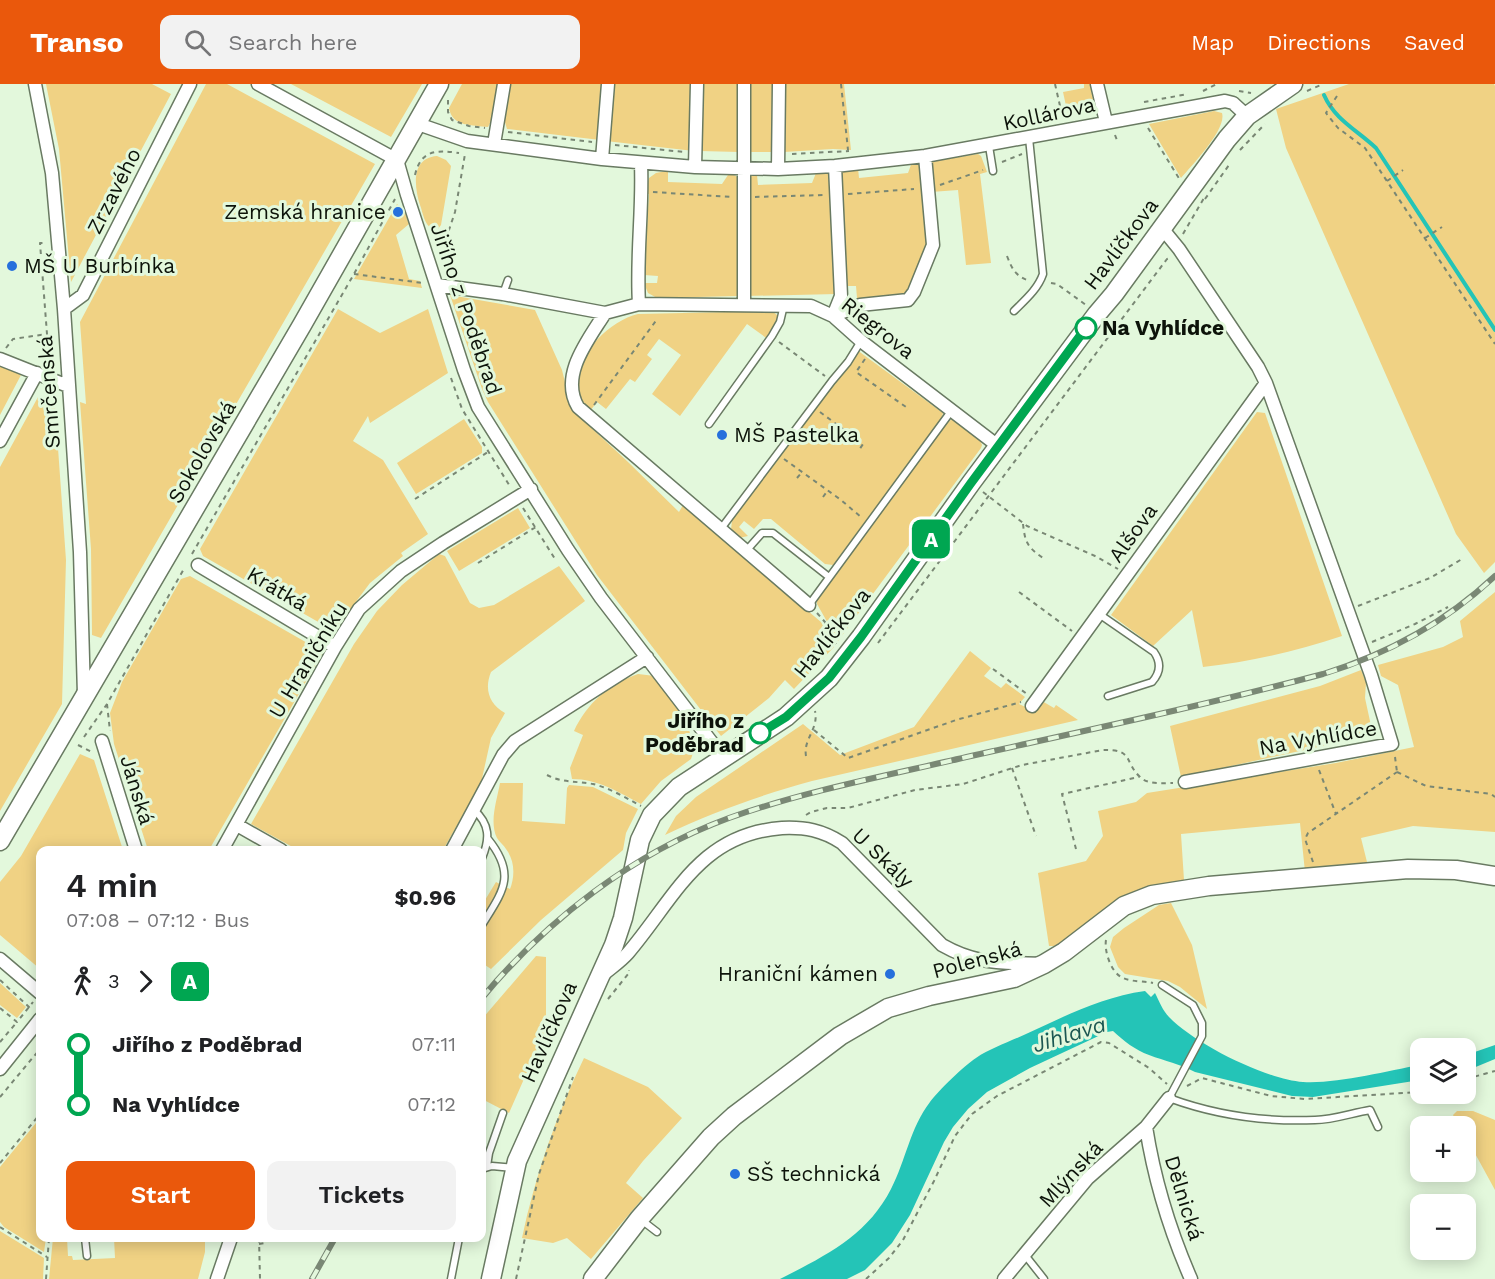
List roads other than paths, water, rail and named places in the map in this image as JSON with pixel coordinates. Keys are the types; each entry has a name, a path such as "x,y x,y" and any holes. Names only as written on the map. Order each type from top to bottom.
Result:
{"street":[{"name":"Smrčenská","path":"35,84 52,173 64,309 80,552 84,699"},
{"name":"Zrzavého","path":"64,309 83,294 190,84"},
{"path":"258,84 397,160"},
{"path":"494,144 504,84"},
{"path":"602,159 608,84"},
{"path":"695,167 697,84"},
{"path":"744,84 744,305"},
{"path":"778,169 779,84"},
{"path":"1097,84 1106,122"},
{"name":"Havlíčkova","path":"491,1279 515,1168 614,945 640,840 652,814 679,787 786,717 829,678 1227,138 1247,116 1299,88"},
{"name":"Sokolovská","path":"0,841 418,124 443,90"},
{"name":"Kollárova","path":"418,124 467,141 641,164 778,169 834,166 926,156 989,146 1030,144 1066,130 1225,101 1233,103 1247,116"},
{"path":"833,316 860,304 908,300 914,292 932,250 934,237 926,156"},
{"name":"Jiřího z Poděbrad","path":"397,160 436,285 478,407 601,598 723,757"},
{"path":"639,304 641,164"},
{"path":"833,316 841,296 834,166"},
{"name":"Na Vyhlídce","path":"1161,227 1179,249 1258,367 1266,383 1361,647 1392,744 1185,782"},
{"name":"Riegrova","path":"436,285 503,294 605,313 639,304 811,306 833,316 861,341 998,446"},
{"path":"605,313 583,349 574,370 572,381 574,397 579,407 809,605"},
{"path":"3,354 37,373 68,386"},
{"path":"0,441 37,373"},
{"name":"Alšova","path":"1030,700 1081,638 1266,383"},
{"name":"U Hraničníku","path":"224,846 335,647 359,609 385,584 441,544 531,489"},
{"name":"Krátká","path":"198,565 335,647"},
{"path":"454,846 503,755 516,741 646,657"},
{"name":"Jánská","path":"102,741 135,846"},
{"path":"237,825 274,846"},
{"name":"U Skály","path":"597,981 627,954 692,870 709,854 750,833 769,829 812,828 829,834 842,843 942,945 958,954 981,962 1044,964"},
{"name":"Polenská","path":"593,1279 639,1219 711,1137 734,1116 840,1036 888,1008 929,996 1014,978 1064,952 1124,906 1152,895 1178,890 1408,869 1456,870 1495,876"},
{"path":"0,959 36,990"},
{"path":"0,1070 36,1024"},
{"name":"Mlýnská","path":"1004,1279 1088,1178 1146,1127 1172,1093"},
{"name":"Dělnická","path":"1146,1127 1152,1162 1165,1206 1182,1260 1191,1279"},
{"path":"217,1279 230,1242"}],"lane":[{"path":"1014,311 1034,291 1043,274 1030,144"},
{"path":"989,146 993,169"},
{"path":"503,294 508,280"},
{"path":"709,424 772,336 780,322 784,305"},
{"path":"720,530 848,362 861,341"},
{"path":"809,605 953,410"},
{"path":"746,552 762,533 773,533 830,578"},
{"path":"1098,614 1154,652 1160,667 1152,682 1108,696"},
{"path":"474,810 487,826 486,846"},
{"path":"486,919 503,891 506,877 498,850 488,839"},
{"path":"1162,985 1193,1005 1200,1016 1202,1036 1172,1093 1195,1108 1264,1119 1317,1120 1370,1110 1378,1127"},
{"path":"486,1161 503,1113"},
{"path":"486,1167 515,1168"},
{"path":"639,1219 657,1232"},
{"path":"86,1242 87,1256"},
{"path":"451,1279 458,1242"},
{"path":"1024,1254 1044,1279"}],"water":[{"name":"Jihlava","path":"1145,991 1151,997 1155,993 1169,1017 1196,1038 1213,1049 1270,1074 1303,1082 1316,1082 1410,1067 1410,1082 1313,1097 1292,1096 1195,1072 1144,1053 1113,1031 1107,1032 1030,1068 987,1092 968,1109 944,1142 910,1215 892,1243 865,1270 847,1279 780,1279 829,1253 870,1220 891,1189 923,1112 939,1091 971,1061 994,1048 1084,1008"},
{"path":"1495,1045 1495,1059 1476,1067 1476,1052"}],"waterway":[{"path":"1324,95 1340,118 1376,148 1495,330"}],"railway":[{"path":"486,993 535,942 594,892 659,850 729,818 819,791 1191,707 1323,674 1370,657 1415,635 1456,608 1495,576"},
{"path":"312,1279 333,1242"}],"place":[{"name":"Zemská hranice","path":"398,212"},
{"name":"MŠ U Burbínka","path":"12,266"},
{"name":"Na Vyhlídce","path":"1086,328"},
{"name":"MŠ Pastelka","path":"722,435"},
{"name":"Jiřího z Poděbrad","path":"760,733"},
{"name":"Hraniční kámen","path":"890,974"},
{"name":"SŠ technická","path":"735,1174"}]}
